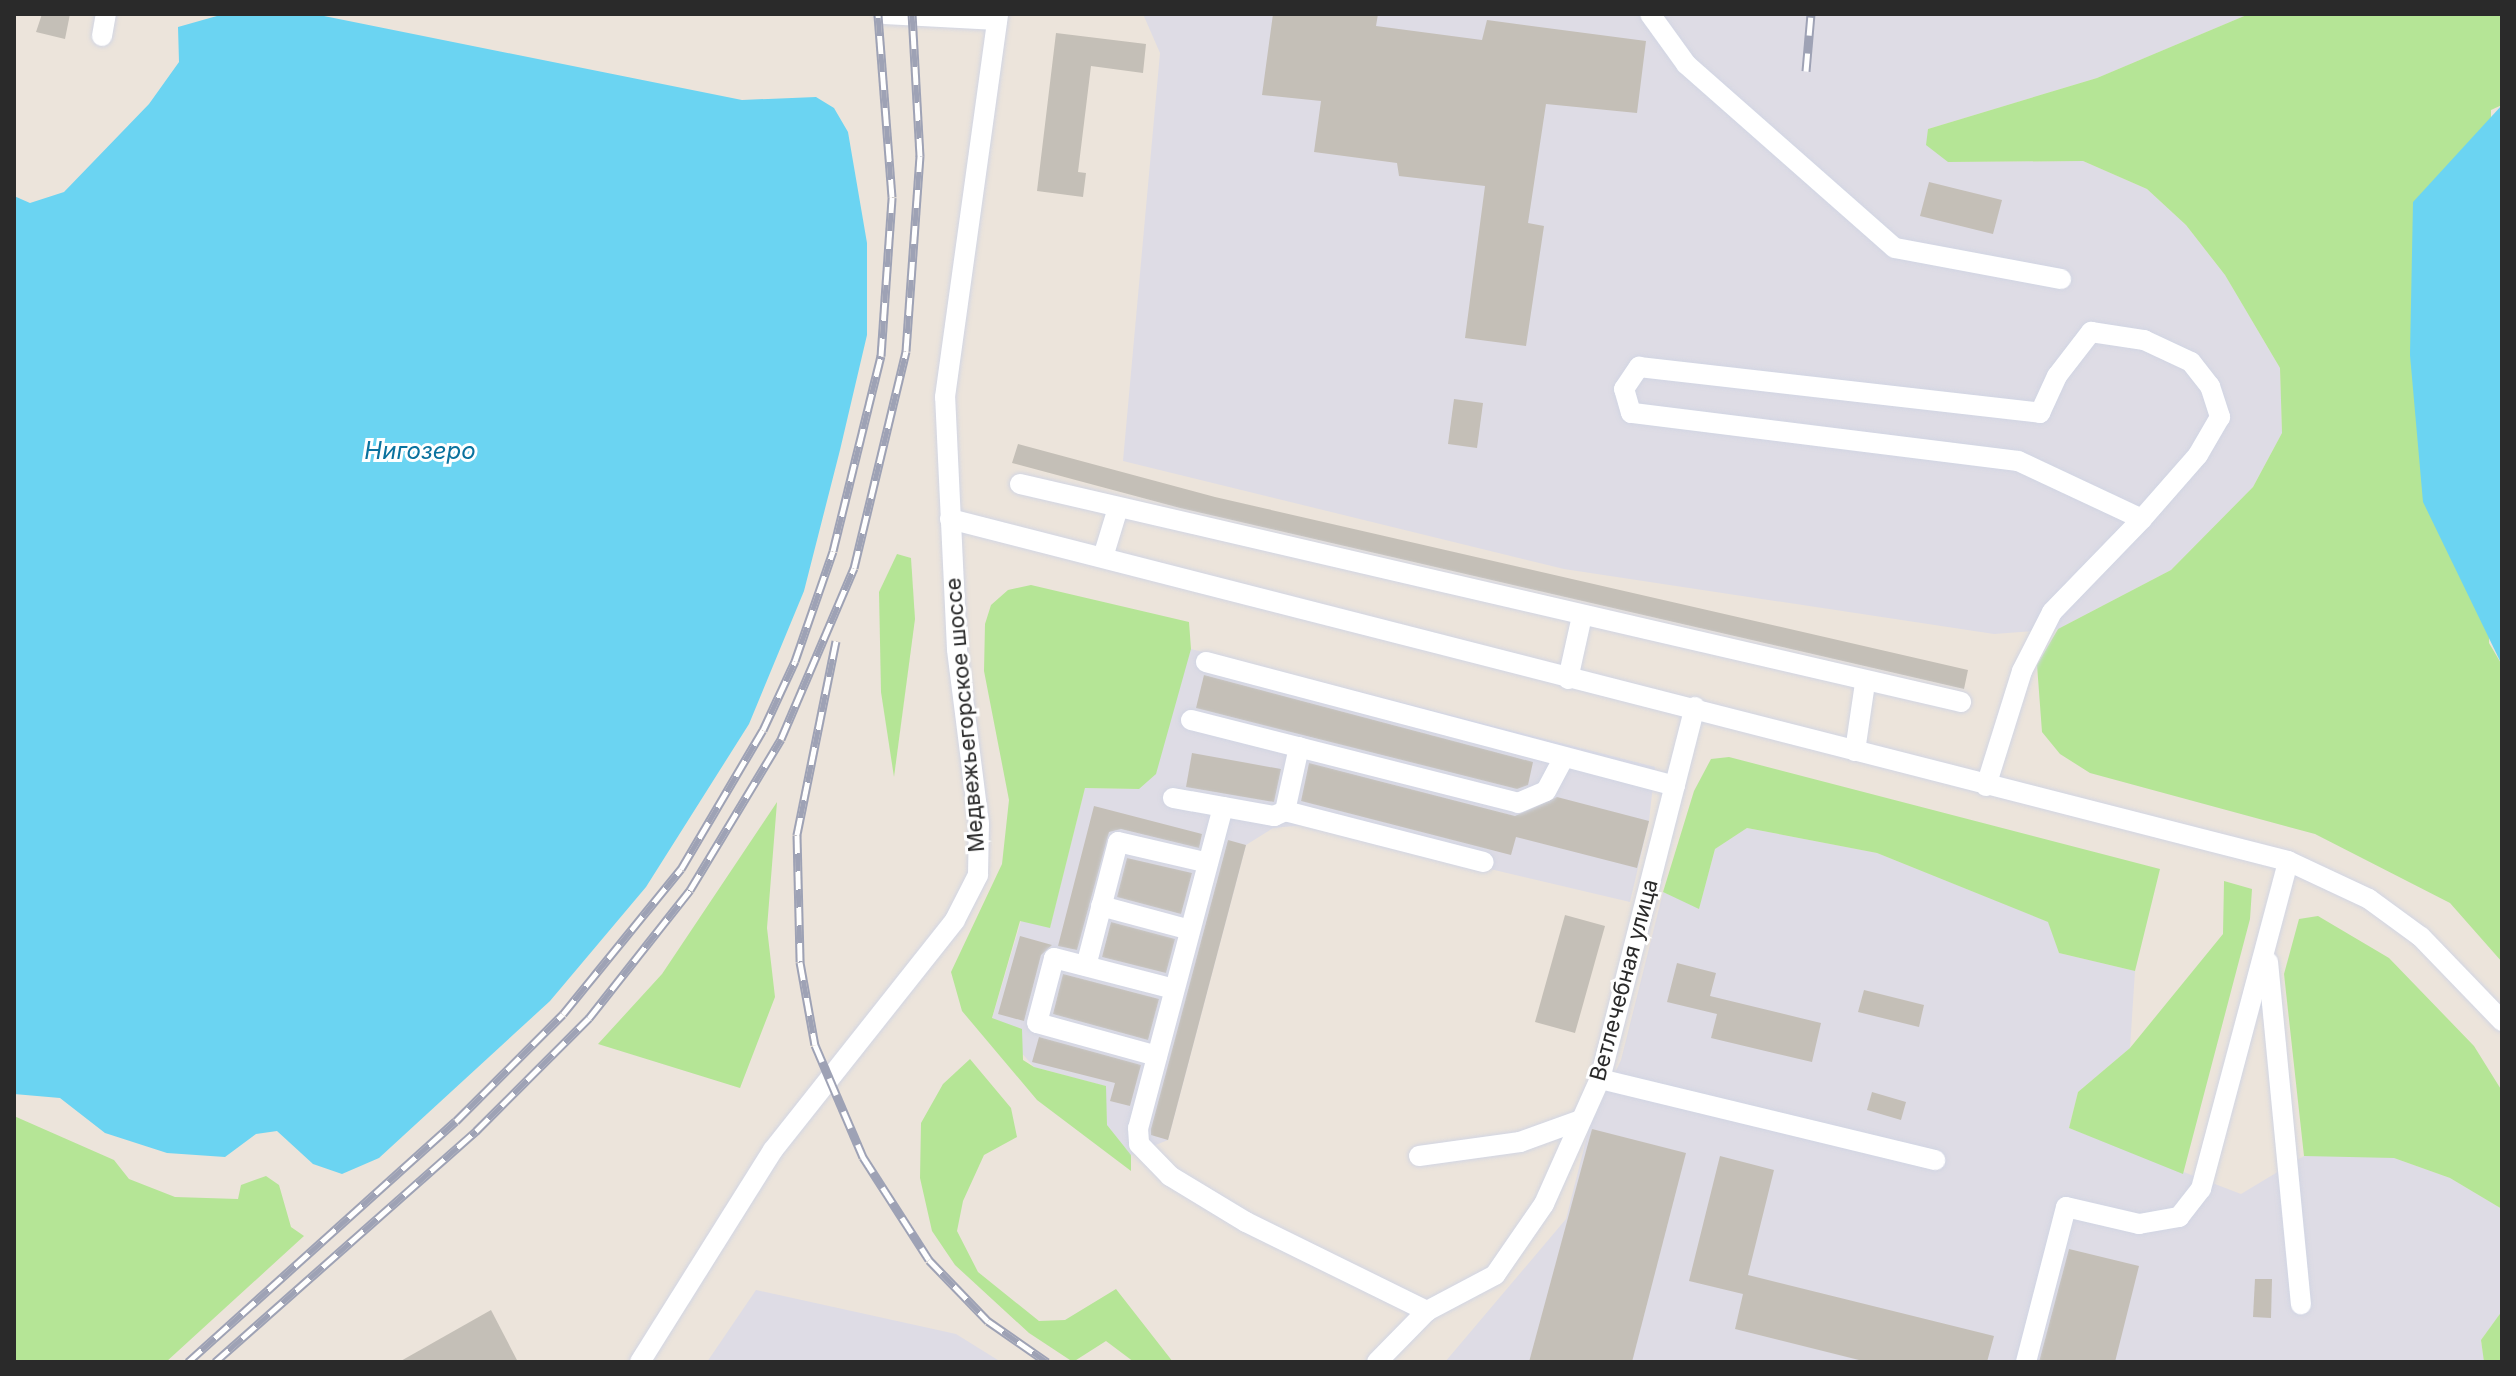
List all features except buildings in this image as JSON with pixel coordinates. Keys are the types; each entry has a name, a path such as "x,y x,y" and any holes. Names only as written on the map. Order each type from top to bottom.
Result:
{"street":[{"path":"102,36 106,14"},
{"path":"885,14 998,17"},
{"path":"1650,14 1686,64 1895,248 2061,279"},
{"name":"Медвежьегорское шоссе","path":"640,1362 773,1150 955,920 978,875 979,824 957,649 945,397 998,17"},
{"path":"1986,786 2022,671 2052,612 2142,519 2198,455 2220,417 2210,386 2191,362 2144,340 2091,332 2057,376 2040,413 1639,367 1624,389 1631,413 2018,461 2142,519"},
{"path":"1020,484 1865,683 1961,702"},
{"path":"1103,557 1118,508"},
{"path":"950,519 1568,679 1695,707 1986,786 2187,831 2288,861 2369,899 2421,937 2502,1021"},
{"path":"1568,679 1582,616"},
{"path":"1206,662 1675,786"},
{"path":"1855,751 1865,683"},
{"name":"Ветлечебная улица","path":"1377,1362 1427,1311 1495,1275 1544,1204 1578,1121 1600,1079 1695,707"},
{"path":"1191,720 1518,803 1546,791 1564,757"},
{"path":"1285,811 1299,747"},
{"path":"1173,798 1274,816 1285,811 1484,862"},
{"path":"1223,807 1157,1056 1139,1144 1170,1176 1341,1273 1427,1311"},
{"path":"1086,966 1118,842 1208,863"},
{"path":"2026,1362 2066,1207 2139,1224 2179,1217 2201,1189 2288,861"},
{"path":"1101,906 1190,930"},
{"path":"2266,948 2301,1304"},
{"path":"1157,1056 1037,1023 1054,958 1174,989"},
{"path":"1600,1079 1935,1160"},
{"path":"1419,1156 1520,1142 1578,1121"}],"shaded area":[{"path":"1143,14 2249,14 2097,78 1928,129 1948,162 2083,161 2147,189 2186,225 2225,275 2280,368 2282,433 2253,487 2171,570 2058,629 1994,634 1564,569 1123,461 1160,53"},
{"path":"1191,649 1655,767 1649,821 1630,902 1304,825 1273,828 1246,845 1168,1140 1131,1155 1107,1126 1105,1086 1034,1067 992,1019 1021,921 1050,927 1085,788 1139,789"},
{"path":"1747,828 1877,853 2049,922 2059,953 2135,971 2130,1048 2078,1092 2069,1128 2241,1194 2304,1156 2347,1154 2394,1158 2450,1178 2502,1209 2502,1311 2481,1340 2484,1362 1445,1362 1566,1219 1589,1128 1621,1060 1663,892 1699,908 1715,849"},
{"path":"756,1290 956,1334 1001,1362 707,1362"}],"green space":[{"path":"2249,14 2502,14 2502,105 2491,110 2489,643 2502,665 2502,962 2450,903 2315,834 2090,773 2060,754 2042,732 2037,665 2058,629 2171,570 2253,487 2282,433 2280,368 2225,275 2186,225 2147,189 2083,161 1948,162 1926,145 1928,129 2097,78"},
{"path":"897,554 911,558 915,619 894,777 881,692 879,592"},
{"path":"1031,585 1189,622 1191,649 1156,774 1139,789 1085,788 1050,928 1020,921 992,1018 1022,1029 1023,1060 1034,1067 1106,1086 1107,1125 1131,1155 1131,1171 1037,1100 962,1011 951,972 1002,864 1009,800 984,671 985,624 991,605 1008,590"},
{"path":"1729,757 2160,869 2135,971 2059,953 2048,922 1877,853 1747,828 1715,849 1699,909 1663,892 1694,791 1711,759"},
{"path":"777,802 767,928 775,997 740,1088 598,1044 662,974"},
{"path":"2224,881 2252,889 2250,919 2183,1174 2069,1128 2078,1092 2130,1048 2223,934"},
{"path":"2318,916 2389,958 2474,1046 2502,1091 2502,1209 2450,1178 2394,1158 2304,1156 2284,974 2299,919"},
{"path":"970,1059 1011,1108 1017,1137 984,1155 963,1201 957,1231 978,1272 1039,1321 1065,1320 1116,1289 1173,1362 1134,1362 1106,1341 1073,1362 1029,1333 955,1265 932,1231 920,1178 921,1123 943,1084"},
{"path":"14,1116 114,1160 129,1179 175,1197 238,1199 241,1185 266,1176 279,1185 291,1227 304,1236 166,1362 14,1362"},
{"path":"2502,1311 2502,1362 2484,1362 2481,1340"}],"water":[{"name":"Нигозеро","path":"224,14 314,14 742,100 816,97 834,108 848,132 867,243 867,335 840,450 804,591 749,724 646,887 550,1001 379,1158 342,1174 313,1164 277,1131 256,1134 225,1157 167,1153 105,1133 60,1098 14,1094 14,196 30,203 64,192 149,104 179,62 178,27"},
{"path":"2502,105 2502,665 2423,502 2410,355 2413,202"}],"railway":[{"path":"188,1362 456,1121 563,1014 681,869 763,730 795,661 833,551 881,356 892,197 878,14"},
{"path":"215,1362 476,1131 589,1018 690,890 781,739 854,568 906,351 920,156 912,14"},
{"path":"1806,71 1811,14"},
{"path":"836,641 797,835 800,962 815,1045 863,1157 929,1260 988,1321 1047,1362"}]}
